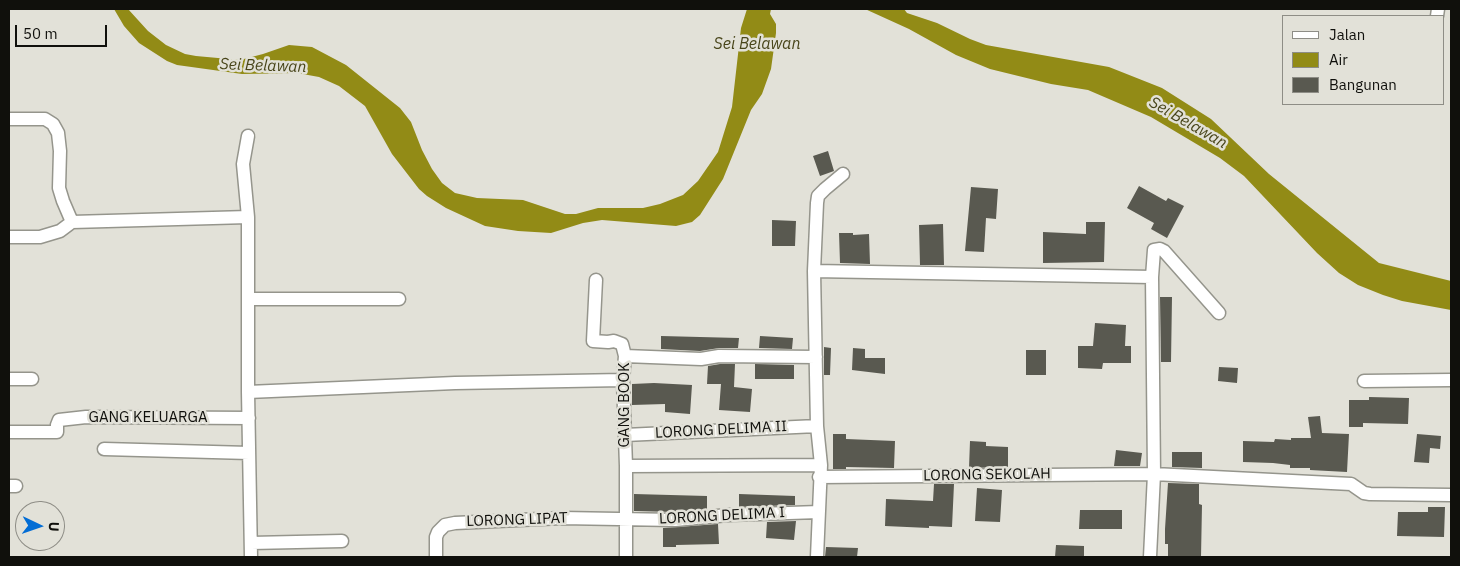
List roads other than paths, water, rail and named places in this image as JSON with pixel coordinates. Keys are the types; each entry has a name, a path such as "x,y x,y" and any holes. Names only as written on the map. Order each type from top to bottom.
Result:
{"street":[{"path":"9,119 45,119 53,124 58,133 60,151 59,188 72,222"},
{"path":"248,136 243,164 248,217 248,418 251,557"},
{"path":"817,557 820,471 817,426 814,271 818,196 825,188 844,174"},
{"path":"9,237 40,237 60,231 72,222 248,217"},
{"path":"1150,557 1154,474 1153,252 1156,249 1160,249 1219,313"},
{"path":"814,271 1152,277"},
{"name":"GANG BOOK","path":"596,280 593,341 608,342 614,340 622,344 626,356 623,380 626,466 626,557"},
{"path":"248,299 399,298"},
{"path":"626,356 701,359 719,356 816,357"},
{"path":"9,379 32,379"},
{"path":"248,392 455,383 623,380"},
{"path":"1364,381 1451,380"},
{"name":"GANG KELUARGA","path":"9,432 57,432 57,425 60,420 86,417 248,418"},
{"name":"LORONG DELIMA II","path":"625,435 817,426"},
{"path":"104,449 249,453"},
{"name":"LORONG SEKOLAH","path":"626,466 820,471 1154,474 1351,484 1364,493 1370,494 1451,495"},
{"name":"LORONG DELIMA I","path":"625,519 675,520 728,515 819,512"},
{"name":"LORONG LIPAT","path":"436,557 436,537 445,525 562,518 625,519"},
{"path":"251,543 342,541"}],"water":[{"name":"Sei Belawan","path":"114,9 128,9 148,31 166,45 185,54 240,60 289,45 312,47 346,65 400,108 411,122 432,169 442,183 455,193 477,198 523,200 565,214 576,214 598,208 643,208 683,195 698,181 718,152 732,107 741,28 747,9 771,9 770,14 776,24 776,33 771,69 762,94 751,110 723,179 700,215 692,222 676,226 602,220 583,223 551,233 485,226 446,208 427,196 419,189 392,154 365,106 339,86 319,77 297,73 242,74 177,65 167,61 139,43 124,26"},
{"name":"Sei Belawan","path":"865,9 904,9 907,13 937,23 986,45 1109,67 1162,88 1211,119 1269,174 1379,263 1451,281 1451,310 1402,301 1383,295 1358,285 1339,273 1317,253 1244,176 1220,158 1151,117 1088,90 1051,84 990,69 956,55 909,29"}]}
